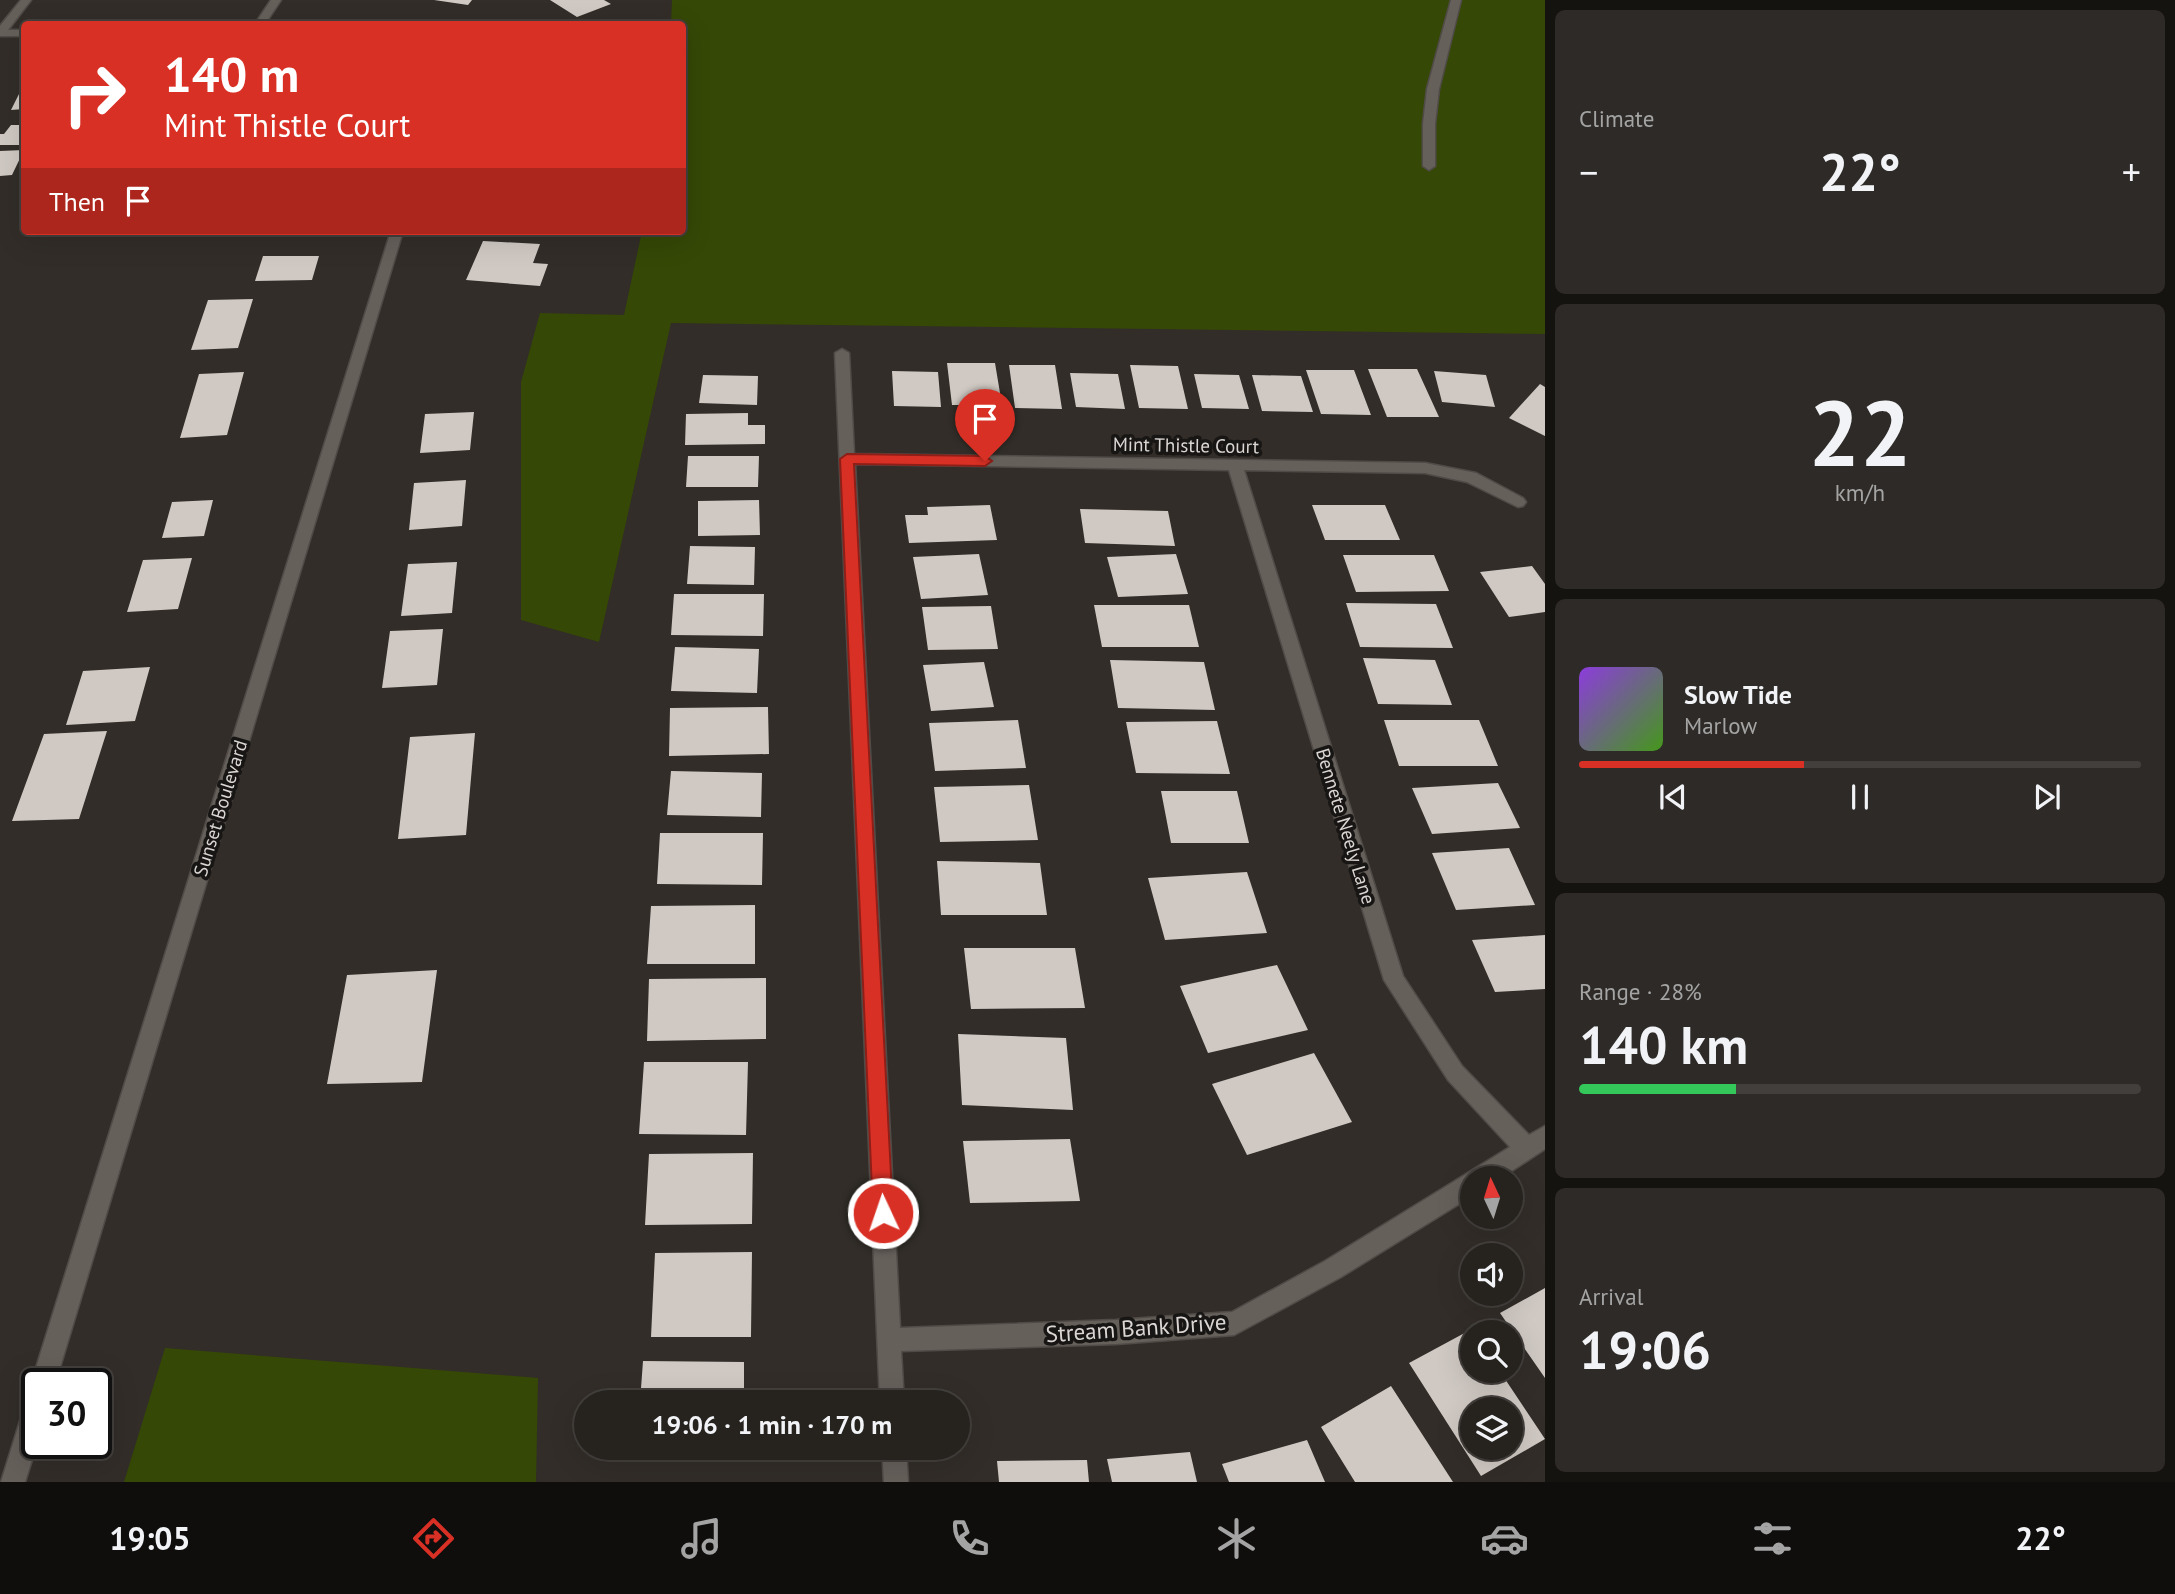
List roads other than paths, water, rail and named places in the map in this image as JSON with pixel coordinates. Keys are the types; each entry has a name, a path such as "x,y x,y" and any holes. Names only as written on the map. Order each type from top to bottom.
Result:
{"street":[{"path":"0,33 26,0"},
{"path":"262,21 276,0"},
{"path":"1429,166 1429,124 1433,89 1456,0"},
{"path":"0,33 21,33"},
{"name":"Sunset Boulevard","path":"48,1368 396,235"},
{"path":"842,353 892,1390"},
{"name":"Mint Thistle Court","path":"847,459 1424,468 1471,477 1518,502"},
{"name":"Bennete Neely Lane","path":"1235,465 1394,979 1455,1073 1536,1143"},
{"path":"1500,1166 1536,1143"},
{"name":"Stream Bank Drive","path":"890,1340 1116,1332 1234,1322 1333,1269 1460,1190"},
{"path":"13,1482 21,1456"},
{"path":"895,1460 896,1482"}]}
